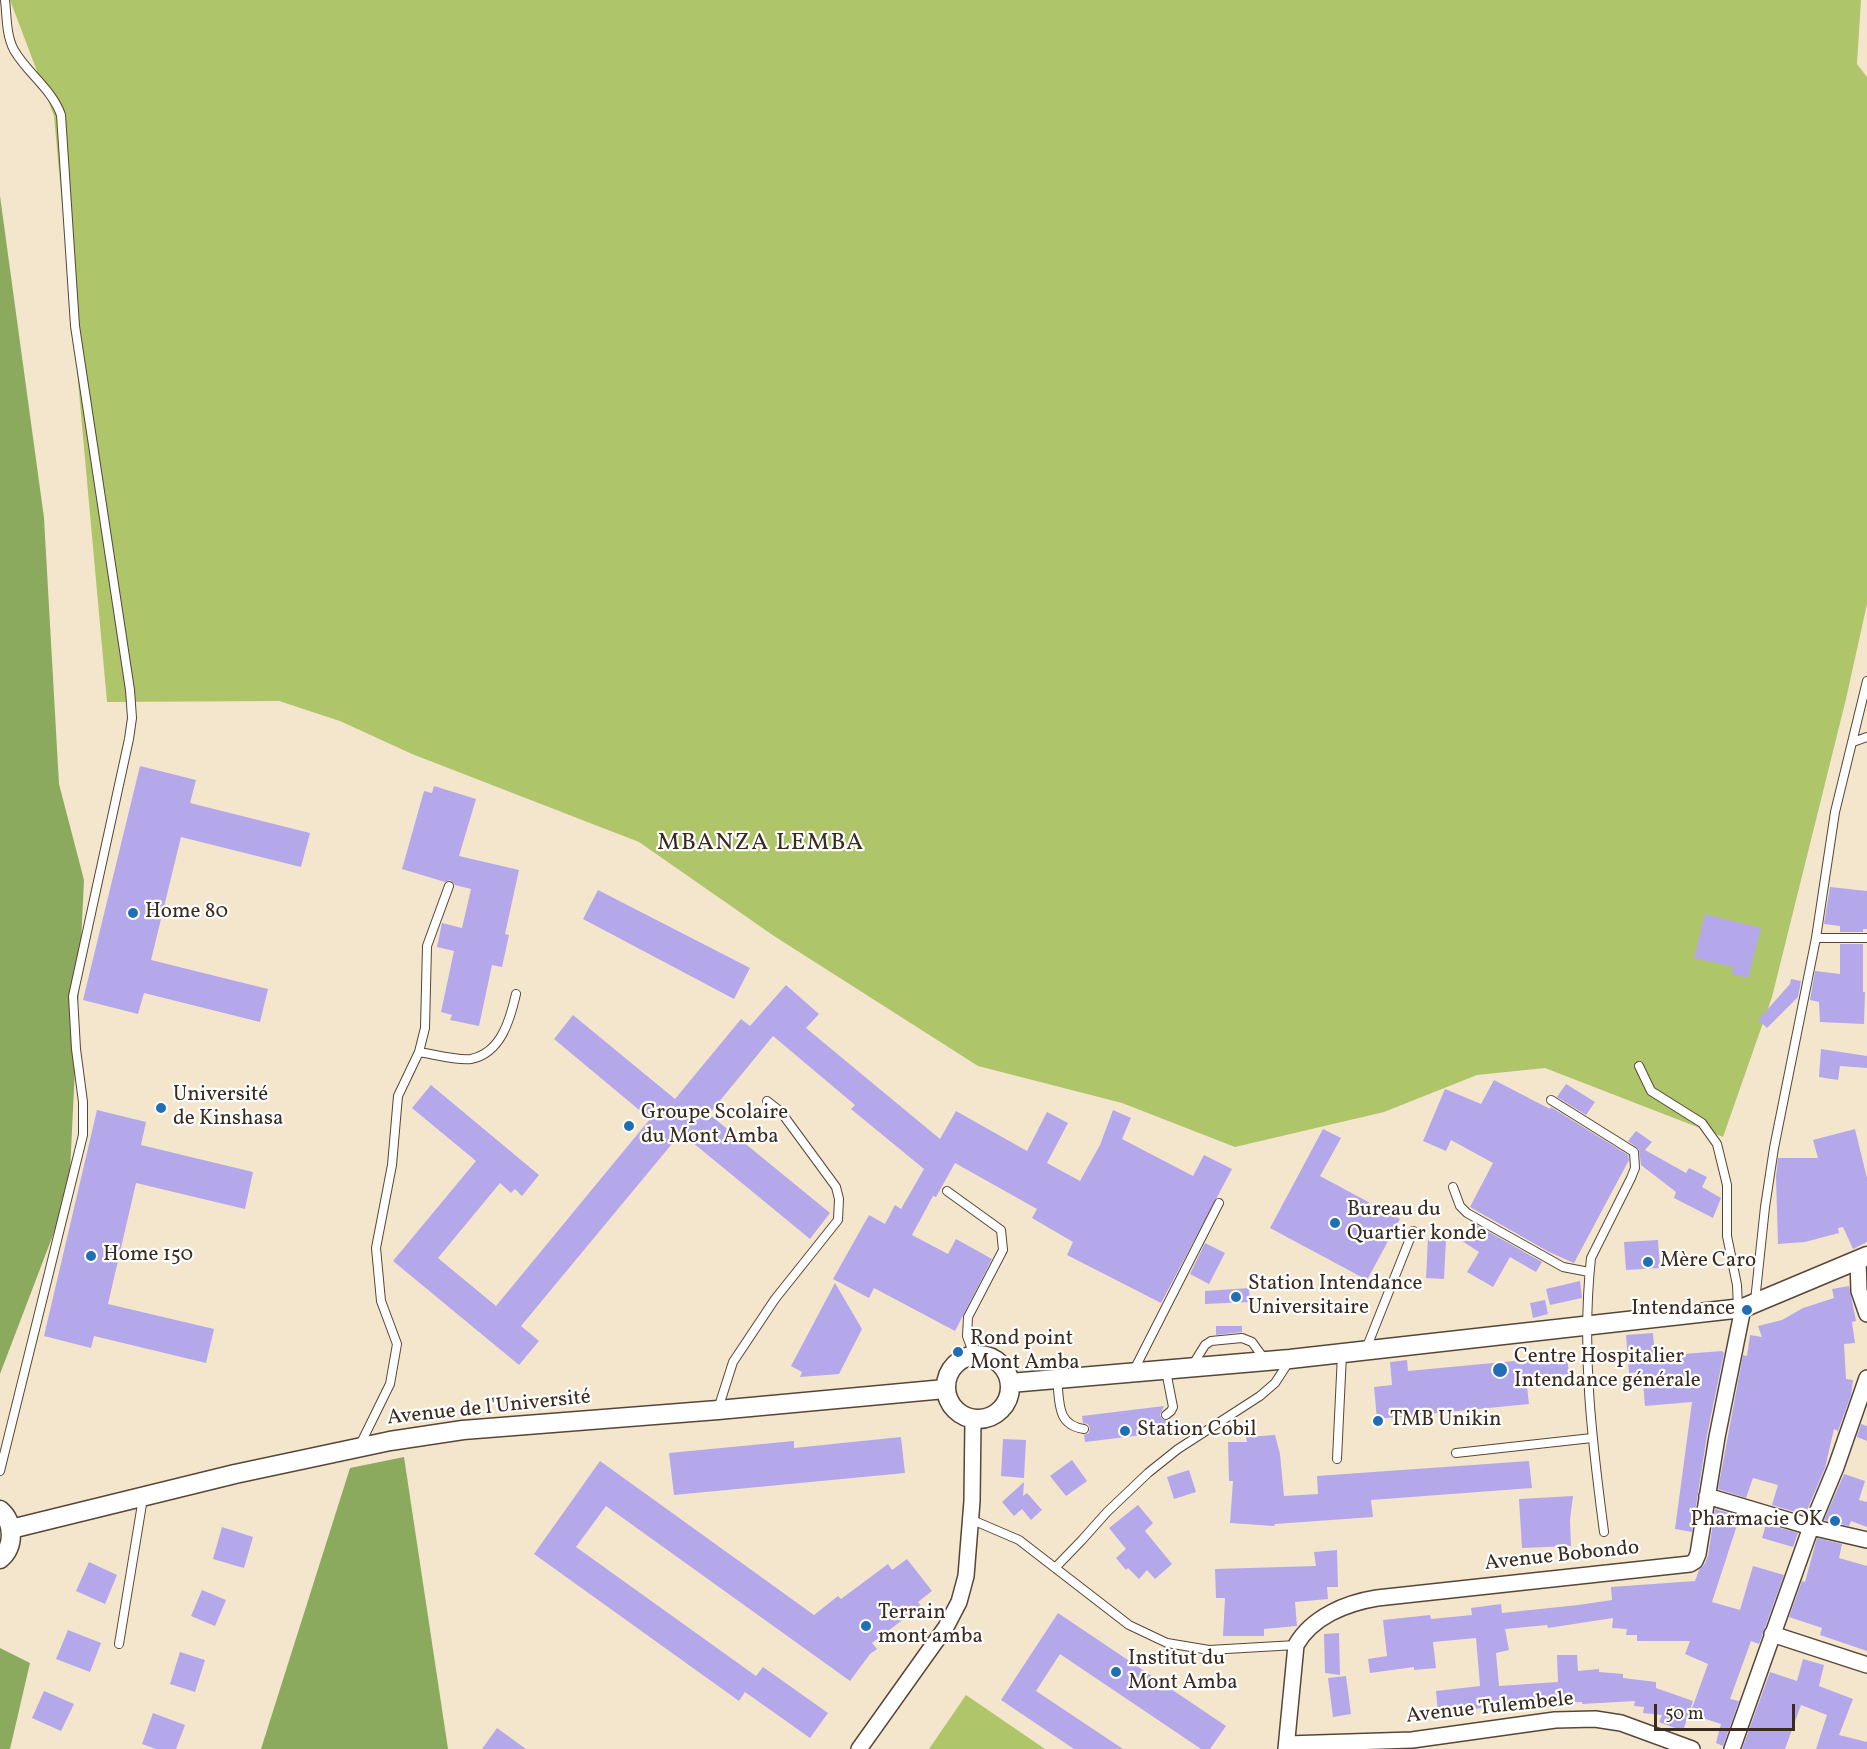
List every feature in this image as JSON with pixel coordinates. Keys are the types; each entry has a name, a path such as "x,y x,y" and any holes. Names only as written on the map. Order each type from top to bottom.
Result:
{"street":[{"path":"1010,1383 1290,1359 1745,1307 1863,1258 1859,1291 1867,1314"},
{"name":"Avenue Bobondo","path":"1296,1645 1303,1633 1321,1618 1357,1602 1690,1564 1695,1561 1745,1307"},
{"path":"982,1354 995,1359 1006,1370 1010,1383 1009,1398 1001,1411 988,1418 974,1420 959,1415 949,1404 945,1389 947,1375 955,1363 967,1356 982,1354"},
{"path":"1732,1749 1811,1527 1862,1407 1867,1378"},
{"name":"Avenue de l'Université","path":"11,1529 235,1474 390,1441 462,1430 945,1389"},
{"path":"859,1749 946,1627 959,1602 966,1575 972,1501 974,1420"},
{"path":"1707,1496 1811,1527 1867,1540"},
{"path":"0,1510 5,1514 11,1529 10,1543 4,1556 0,1559"},
{"path":"1772,1634 1867,1665"},
{"path":"1287,1746 1296,1645"},
{"name":"Avenue Tulembele","path":"1287,1746 1412,1740 1555,1720 1595,1719 1621,1723 1692,1749"}],"lane":[{"path":"0,1471 83,1135 83,1102 76,1049 73,996 132,718 127,669 75,326 61,115 52,97 14,50 8,34 5,0"},
{"path":"1745,1307 1816,938 1835,813 1867,681"},
{"path":"1853,742 1867,737"},
{"path":"358,1448 390,1384 397,1344 381,1301 376,1248 392,1165 398,1096 419,1052 425,1028 427,946 449,885"},
{"path":"1816,938 1867,938"},
{"path":"419,1052 469,1059 490,1052 504,1032 516,994"},
{"path":"1638,1066 1651,1091 1702,1123 1718,1144 1727,1185 1727,1236 1737,1285 1745,1307"},
{"path":"1551,1100 1634,1152 1635,1168 1591,1258 1589,1272 1586,1326 1592,1438 1604,1532"},
{"path":"718,1410 733,1362 775,1299 838,1220 840,1199 836,1187 781,1112 767,1101"},
{"path":"1453,1187 1460,1206 1467,1213 1563,1267 1589,1272"},
{"path":"947,1191 1001,1230 1003,1250 968,1317 967,1336 974,1355"},
{"path":"1134,1372 1219,1203"},
{"path":"1366,1350 1413,1231"},
{"path":"1192,1367 1205,1345 1211,1341 1242,1338 1252,1342 1266,1361"},
{"path":"1337,1459 1342,1353"},
{"path":"1055,1568 1107,1512 1148,1473 1178,1449 1260,1396 1275,1383 1290,1359"},
{"path":"1166,1370 1173,1407 1166,1416"},
{"path":"1057,1379 1062,1418 1072,1427 1084,1429"},
{"path":"1456,1453 1592,1438"},
{"path":"119,1644 143,1496"},
{"path":"970,1519 1019,1540 1129,1625 1167,1643 1209,1650 1296,1645"}],"green space":[{"path":"10,0 1861,0 1857,64 1867,77 1867,604 1846,699 1772,997 1723,1137 1545,1068 1477,1075 1384,1112 1235,1147 1122,1103 978,1066 774,936 639,842 412,754 340,721 279,701 107,702 54,116"},
{"path":"0,196 44,518 59,784 84,880 69,1193 0,1374"},
{"path":"404,1457 448,1749 261,1749 350,1468"},
{"path":"0,1648 30,1663 10,1749 0,1749"},
{"path":"966,1695 1045,1749 929,1749"}],"building":[{"name":"Home 80","path":"140,766 196,780 190,803 310,833 301,867 181,837 151,960 268,989 260,1022 144,993 138,1014 83,1000"},
{"path":"434,786 476,799 459,856 519,870 505,934 509,935 502,967 492,965 479,1026 450,1020 452,1015 441,1012 454,951 437,947 442,923 462,928 471,889 455,885 450,880 445,882 402,869 424,791 432,793"},
{"path":"1830,887 1867,891 1867,929 1863,929 1863,932 1840,932 1840,926 1824,924"},
{"path":"598,890 750,968 734,999 583,919"},
{"path":"1705,914 1761,928 1748,978 1732,974 1733,967 1694,958"},
{"path":"1840,944 1863,944 1864,1024 1820,1022 1819,1002 1810,1000 1815,971 1840,974"},
{"path":"1791,979 1801,981 1798,997 1767,1028 1758,1020 1790,984"},
{"path":"786,985 819,1014 806,1028 940,1139 956,1111 1027,1151 1047,1112 1068,1123 1047,1163 1080,1181 1100,1145 1113,1110 1131,1118 1122,1139 1193,1176 1204,1155 1232,1169 1161,1303 1067,1255 1073,1242 1032,1218 1037,1209 955,1163 936,1197 933,1196 912,1235 948,1254 956,1239 992,1259 955,1331 874,1288 869,1298 833,1279 869,1215 885,1224 895,1205 901,1209 924,1169 851,1109 855,1105 773,1036 709,1114 830,1213 810,1239 681,1133 521,1326 539,1341 519,1365 393,1261 476,1161 412,1108 431,1085 539,1175 522,1196 515,1189 511,1193 500,1183 438,1258 496,1306 650,1119 554,1039 573,1015 675,1099 741,1019 750,1026"},
{"path":"1821,1049 1867,1056 1867,1068 1840,1066 1838,1080 1819,1077"},
{"path":"1494,1080 1550,1109 1551,1107 1628,1155 1629,1160 1574,1263 1549,1252 1470,1207 1493,1163 1451,1140 1446,1151 1423,1141 1445,1089 1481,1104"},
{"path":"1566,1084 1595,1102 1586,1115 1557,1097"},
{"name":"Home 150","path":"97,1110 146,1122 141,1145 253,1172 245,1209 136,1183 108,1304 214,1329 206,1363 94,1336 91,1348 44,1336"},
{"name":"Bureau du Quartier konde","path":"1323,1129 1341,1138 1320,1176 1400,1219 1367,1280 1270,1228"},
{"path":"1855,1129 1867,1178 1867,1242 1853,1249 1843,1227 1838,1228 1839,1233 1805,1242 1778,1244 1776,1177 1778,1158 1818,1158 1813,1140"},
{"path":"1636,1131 1652,1142 1645,1150 1686,1173 1689,1168 1707,1177 1702,1187 1721,1198 1713,1218 1674,1198 1676,1192 1641,1165 1639,1149 1628,1141"},
{"path":"1473,1223 1542,1262 1536,1272 1510,1257 1493,1287 1467,1272 1479,1252 1462,1241"},
{"path":"1428,1238 1446,1239 1444,1279 1426,1278"},
{"path":"1658,1240 1660,1268 1626,1270 1624,1242"},
{"path":"1205,1243 1225,1253 1209,1284 1190,1274"},
{"path":"1580,1281 1582,1298 1550,1305 1546,1289"},
{"path":"835,1283 862,1329 839,1374 800,1377 802,1372 791,1366"},
{"path":"1849,1286 1856,1321 1852,1322 1855,1343 1844,1344 1846,1379 1853,1380 1851,1395 1838,1431 1834,1429 1825,1468 1805,1515 1772,1505 1778,1485 1753,1478 1746,1498 1718,1489 1743,1355 1747,1356 1750,1335 1762,1337 1758,1326 1782,1320 1803,1308 1834,1298 1832,1289"},
{"path":"1249,1288 1250,1302 1205,1304 1205,1291"},
{"path":"1545,1300 1548,1314 1533,1318 1530,1303"},
{"path":"1216,1326 1242,1326 1242,1332 1216,1335"},
{"path":"1653,1333 1655,1358 1722,1351 1724,1353 1707,1435 1692,1532 1675,1529 1692,1402 1645,1406 1642,1372 1629,1373 1626,1335"},
{"path":"1567,1356 1569,1374 1526,1378 1529,1404 1377,1419 1374,1387 1392,1385 1390,1362 1407,1360 1408,1371"},
{"path":"1164,1406 1160,1415 1167,1421 1168,1432 1085,1442 1084,1435 1089,1433 1090,1428 1088,1424 1083,1423 1082,1416"},
{"path":"1861,1424 1867,1426 1867,1441 1857,1437"},
{"path":"1275,1435 1280,1454 1284,1496 1318,1494 1317,1476 1529,1461 1532,1488 1371,1500 1373,1517 1275,1524 1274,1526 1230,1523 1233,1481 1229,1481 1228,1442 1247,1442 1246,1437"},
{"path":"901,1437 905,1473 674,1495 669,1453 794,1441 794,1448"},
{"path":"1003,1439 1026,1440 1024,1478 1001,1476"},
{"path":"1072,1460 1087,1481 1066,1496 1050,1476"},
{"path":"600,1461 814,1615 838,1596 841,1599 888,1564 892,1570 907,1559 932,1591 918,1602 921,1606 872,1643 877,1649 870,1654 850,1681 606,1506 576,1547 756,1676 763,1667 828,1713 810,1738 745,1692 739,1701 534,1554"},
{"path":"1189,1470 1196,1492 1174,1499 1167,1477"},
{"path":"1844,1474 1865,1481 1859,1500 1867,1502 1867,1527 1851,1521 1849,1526 1824,1520"},
{"path":"1024,1482 1023,1496 1027,1493 1042,1510 1031,1520 1022,1509 1014,1516 1002,1502"},
{"path":"1573,1496 1570,1520 1571,1546 1522,1548 1519,1499"},
{"path":"1138,1505 1153,1523 1145,1531 1172,1564 1155,1579 1147,1570 1139,1579 1128,1568 1126,1570 1116,1558 1126,1549 1109,1528"},
{"path":"1715,1509 1740,1516 1712,1602 1740,1610 1753,1566 1784,1575 1759,1644 1751,1641 1730,1699 1739,1701 1723,1746 1716,1743 1721,1724 1690,1714 1708,1664 1685,1654 1690,1641 1637,1641 1637,1635 1626,1635 1627,1629 1612,1628 1613,1618 1548,1628 1547,1625 1505,1629 1509,1650 1496,1653 1499,1686 1558,1682 1557,1655 1577,1655 1578,1671 1599,1669 1599,1672 1623,1674 1623,1678 1656,1682 1656,1688 1693,1701 1683,1731 1659,1722 1662,1715 1643,1713 1644,1707 1634,1706 1635,1701 1582,1704 1582,1702 1559,1703 1559,1701 1438,1713 1436,1691 1480,1686 1476,1638 1433,1642 1436,1668 1414,1670 1414,1667 1370,1673 1368,1659 1387,1656 1383,1620 1430,1615 1431,1619 1472,1615 1471,1608 1501,1604 1502,1613 1578,1605 1612,1600 1611,1587 1695,1581 1708,1556"},
{"path":"1766,1524 1798,1533 1793,1547 1762,1538"},
{"path":"222,1527 253,1537 244,1568 213,1559"},
{"path":"1817,1538 1842,1544 1839,1558 1867,1566 1867,1651 1820,1635 1822,1628 1789,1617 1802,1581 1805,1582"},
{"path":"1337,1550 1338,1587 1327,1587 1328,1599 1295,1602 1297,1626 1264,1629 1264,1636 1223,1636 1225,1598 1216,1598 1215,1569 1316,1566 1314,1552"},
{"path":"89,1562 117,1575 105,1604 76,1591"},
{"path":"202,1590 226,1600 215,1626 191,1616"},
{"name":"Institut du Mont Amba","path":"1058,1613 1226,1726 1210,1749 1201,1749 1060,1654 1036,1691 1123,1749 1074,1749 1001,1700"},
{"path":"68,1630 101,1643 90,1672 56,1659"},
{"path":"1339,1633 1340,1675 1325,1673 1324,1634"},
{"path":"180,1652 205,1660 195,1692 170,1684"},
{"path":"1803,1659 1824,1665 1819,1686 1853,1699 1839,1735 1867,1742 1867,1749 1816,1749 1827,1715 1801,1705 1785,1749 1742,1749 1770,1672 1797,1681"},
{"path":"1346,1676 1351,1714 1333,1717 1328,1678"},
{"path":"44,1691 74,1704 61,1731 32,1718"},
{"path":"153,1713 185,1725 176,1749 156,1749 142,1744"},
{"path":"497,1728 526,1749 482,1749"}],"place":[{"name":"Home 80","path":"133,913"},
{"name":"Université de Kinshasa","path":"161,1108"},
{"name":"Groupe Scolaire du Mont Amba","path":"629,1126"},
{"name":"Bureau du Quartier konde","path":"1335,1223"},
{"name":"Home 150","path":"91,1256"},
{"name":"Mère Caro","path":"1648,1262"},
{"name":"Station Intendance Universitaire","path":"1236,1297"},
{"name":"Intendance","path":"1747,1310"},
{"name":"Rond point Mont Amba","path":"958,1352"},
{"name":"Centre Hospitalier Intendance générale","path":"1500,1370"},
{"name":"TMB Unikin","path":"1378,1421"},
{"name":"Station Cobil","path":"1125,1431"},
{"name":"Pharmacie OK","path":"1835,1521"},
{"name":"Terrain mont amba","path":"866,1626"},
{"name":"Institut du Mont Amba","path":"1116,1672"}],"district":[{"name":"MBANZA LEMBA","path":"761,845"}]}
